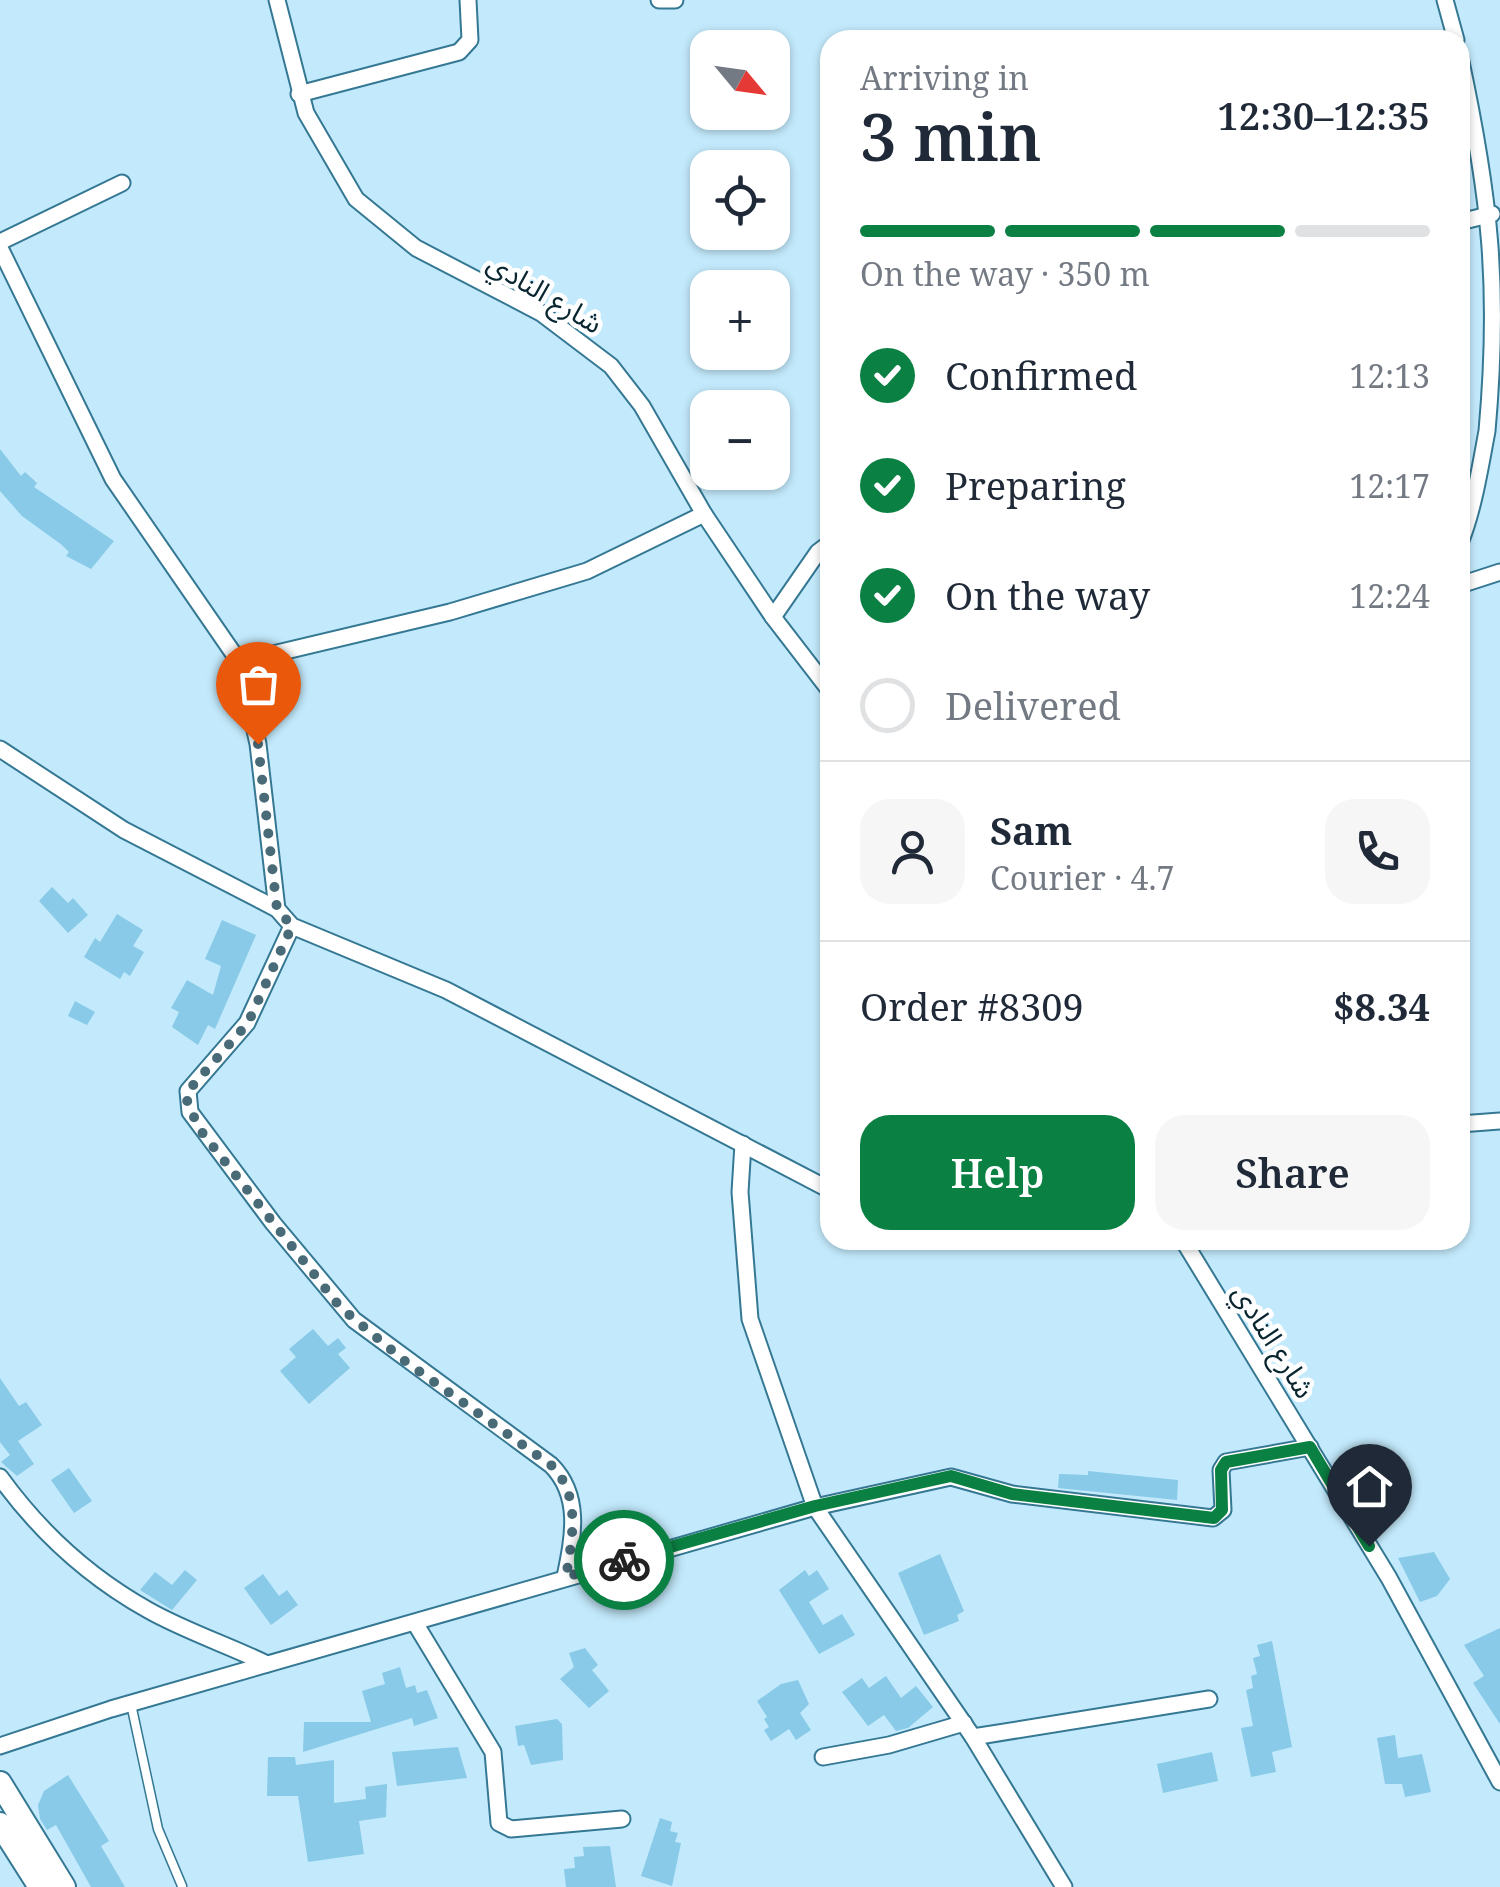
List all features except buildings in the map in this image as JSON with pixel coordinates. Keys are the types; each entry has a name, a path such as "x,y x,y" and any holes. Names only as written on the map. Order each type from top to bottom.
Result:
{"street":[{"name":"شارع النادي","path":"277,0 300,94 322,146 363,207 416,248 553,320 612,366 642,406 704,514 773,617 820,678"},
{"path":"300,94 460,52 470,40 468,0"},
{"path":"658,0 675,0"},
{"path":"1446,0 1453,30"},
{"path":"1470,106 1492,214 1500,299 1497,359 1470,503"},
{"path":"122,183 0,245 113,479 240,662 258,744 277,909"},
{"path":"1470,220 1492,214"},
{"path":"240,662 450,612 587,571 704,514"},
{"path":"773,617 820,551"},
{"path":"1470,582 1500,572"},
{"path":"0,749 124,830 277,909 292,926 446,990 820,1185"},
{"path":"292,926 248,1023 188,1091 190,1112 249,1194 354,1320 551,1465 564,1480 572,1523 566,1577"},
{"path":"1470,1123 1500,1121"},
{"path":"742,1144 740,1192 750,1319 786,1410 815,1506 969,1730 1064,1887"},
{"name":"شارع النادي","path":"1189,1250 1416,1625 1500,1782"},
{"path":"0,1746 131,1704 815,1506 951,1476 1012,1494 1214,1518 1222,1510 1221,1470 1226,1462 1310,1447"},
{"path":"0,1477 44,1532 108,1586 152,1613 267,1664"},
{"path":"415,1623 492,1752 499,1823 511,1829 622,1819"},
{"path":"823,1757 969,1730 1209,1698"},
{"path":"0,1783 64,1887"},
{"path":"0,1824 40,1887"}],"lane":[{"path":"131,1704 158,1829 182,1886"}],"way so far":[{"path":"258,744 277,909 292,926 248,1023 188,1091 190,1112 249,1194 340,1307 406,1362 551,1465 564,1480 572,1504 566,1577 624,1560"}],"route":[{"path":"624,1560 815,1506 951,1476 999,1492 1214,1518 1222,1510 1221,1470 1226,1462 1310,1447 1369,1546"}]}
